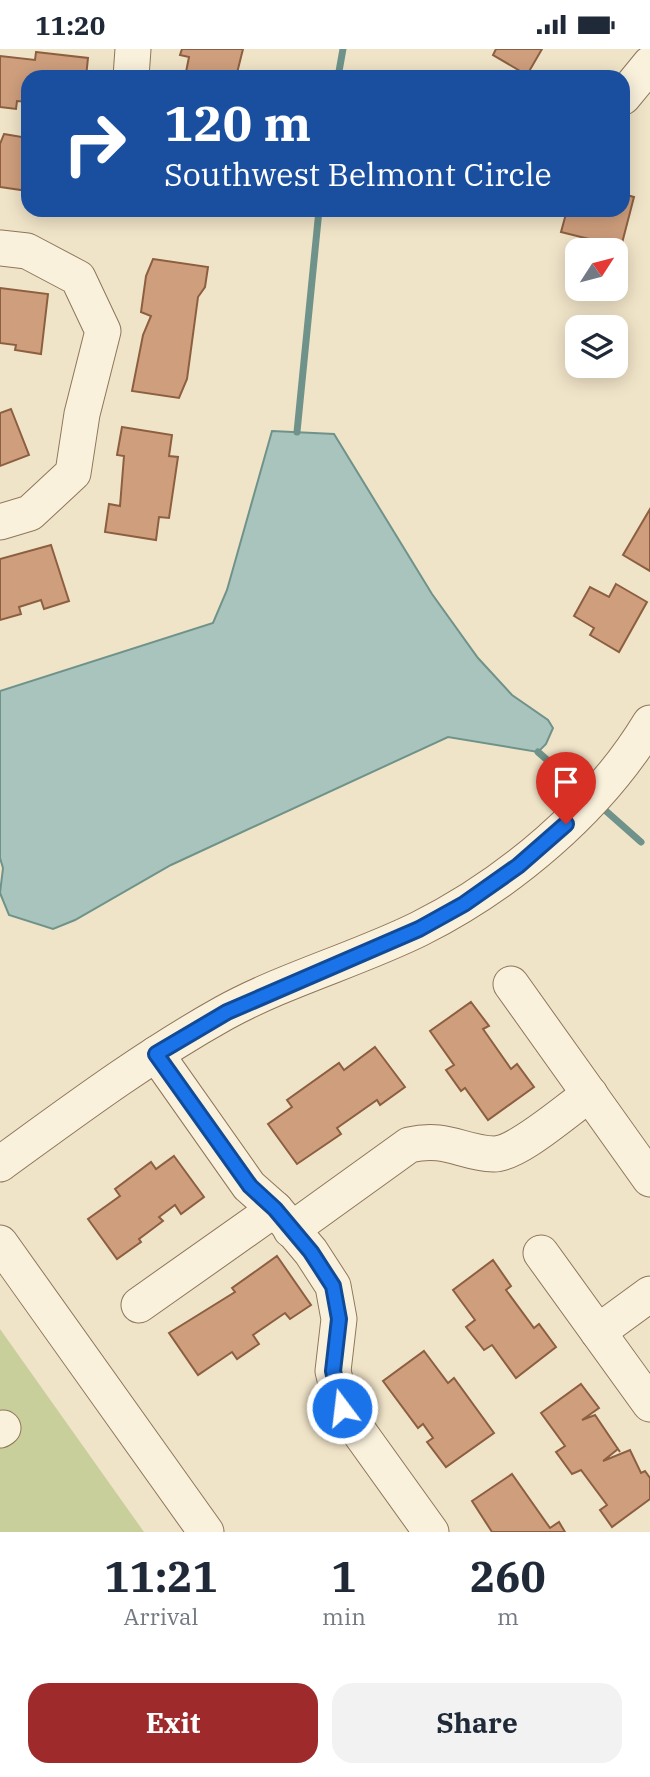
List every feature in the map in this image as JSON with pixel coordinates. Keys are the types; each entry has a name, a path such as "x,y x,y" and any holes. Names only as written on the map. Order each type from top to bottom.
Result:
{"street":[{"path":"132,70 133,49"},
{"path":"630,88 650,64"},
{"path":"0,248 27,251 78,278 103,331 82,414 73,473 30,513 0,522"},
{"path":"0,1164 156,1054 227,1012 419,929 464,904 518,866 582,810 638,743 650,723"},
{"path":"511,984 650,1179"},
{"path":"156,1054 250,1186 283,1219 333,1286 339,1319 333,1371 342,1408 431,1532"},
{"path":"139,1305 409,1145 429,1140 495,1154 518,1145 590,1094"},
{"path":"0,1244 206,1532"},
{"path":"541,1253 650,1405"},
{"path":"598,1332 650,1294"}],"green space":[{"path":"0,1329 144,1532 0,1532"}],"water":[{"path":"272,431 334,434 432,594 478,658 512,695 548,720 553,728 546,744 538,752 448,737 171,865 75,920 53,929 9,915 0,893 3,868 0,858 0,691 213,623 227,590"}],"building":[{"path":"182,49 243,49 238,70 186,70 189,57 180,55"},
{"path":"496,49 542,49 530,70 518,70 493,55"},
{"path":"36,52 88,58 87,70 21,70 21,101 17,101 16,109 0,107 0,56 35,60"},
{"path":"4,134 21,137 21,190 0,187 0,144"},
{"path":"630,196 634,197 630,212"},
{"path":"565,217 629,217 623,238 585,238 561,232"},
{"path":"153,259 208,267 205,287 198,297 187,379 179,398 132,391 143,335 151,316 141,312 146,276"},
{"path":"0,288 48,294 41,354 15,350 16,345 0,343"},
{"path":"11,409 29,455 0,466 0,413"},
{"path":"122,427 172,435 169,456 178,457 169,518 159,517 156,540 105,532 109,504 120,506 124,456 117,455"},
{"path":"650,509 650,571 623,555"},
{"path":"51,545 69,601 44,609 41,600 19,607 21,614 0,620 0,559"},
{"path":"616,584 647,602 619,652 590,635 594,628 574,616 590,587 609,597"},
{"path":"471,1002 489,1026 483,1029 511,1069 517,1064 534,1087 488,1120 465,1088 461,1091 446,1070 454,1065 430,1031"},
{"path":"375,1047 405,1087 380,1105 377,1100 337,1128 341,1134 297,1164 268,1124 292,1107 287,1100 339,1063 344,1070"},
{"path":"174,1156 204,1197 181,1214 175,1205 159,1217 163,1221 139,1239 141,1242 117,1259 88,1219 120,1196 115,1189 151,1162 156,1169"},
{"path":"277,1256 311,1305 290,1319 285,1313 253,1335 259,1344 237,1359 232,1352 198,1375 169,1333 235,1292 232,1288"},
{"path":"493,1260 511,1286 506,1290 534,1328 539,1324 556,1347 516,1378 492,1345 484,1350 466,1327 475,1320 453,1290"},
{"path":"424,1351 448,1383 454,1378 494,1433 446,1467 427,1442 433,1438 423,1424 418,1428 383,1381"},
{"path":"581,1384 599,1408 582,1420 595,1415 618,1449 603,1461 630,1450 641,1473 645,1471 650,1478 650,1499 612,1527 600,1510 607,1505 581,1470 572,1474 556,1452 565,1446 541,1413"},
{"path":"512,1474 550,1528 559,1522 565,1532 492,1532 472,1501"}],"waterway":[{"path":"339,70 343,49"},
{"path":"297,432 318,217"},
{"path":"538,752 577,786"},
{"path":"606,811 641,842"}],"route":[{"path":"342,1408 333,1371 339,1319 333,1286 311,1252 275,1209 250,1186 156,1054 227,1012 419,929 464,904 518,866 566,824"}]}
